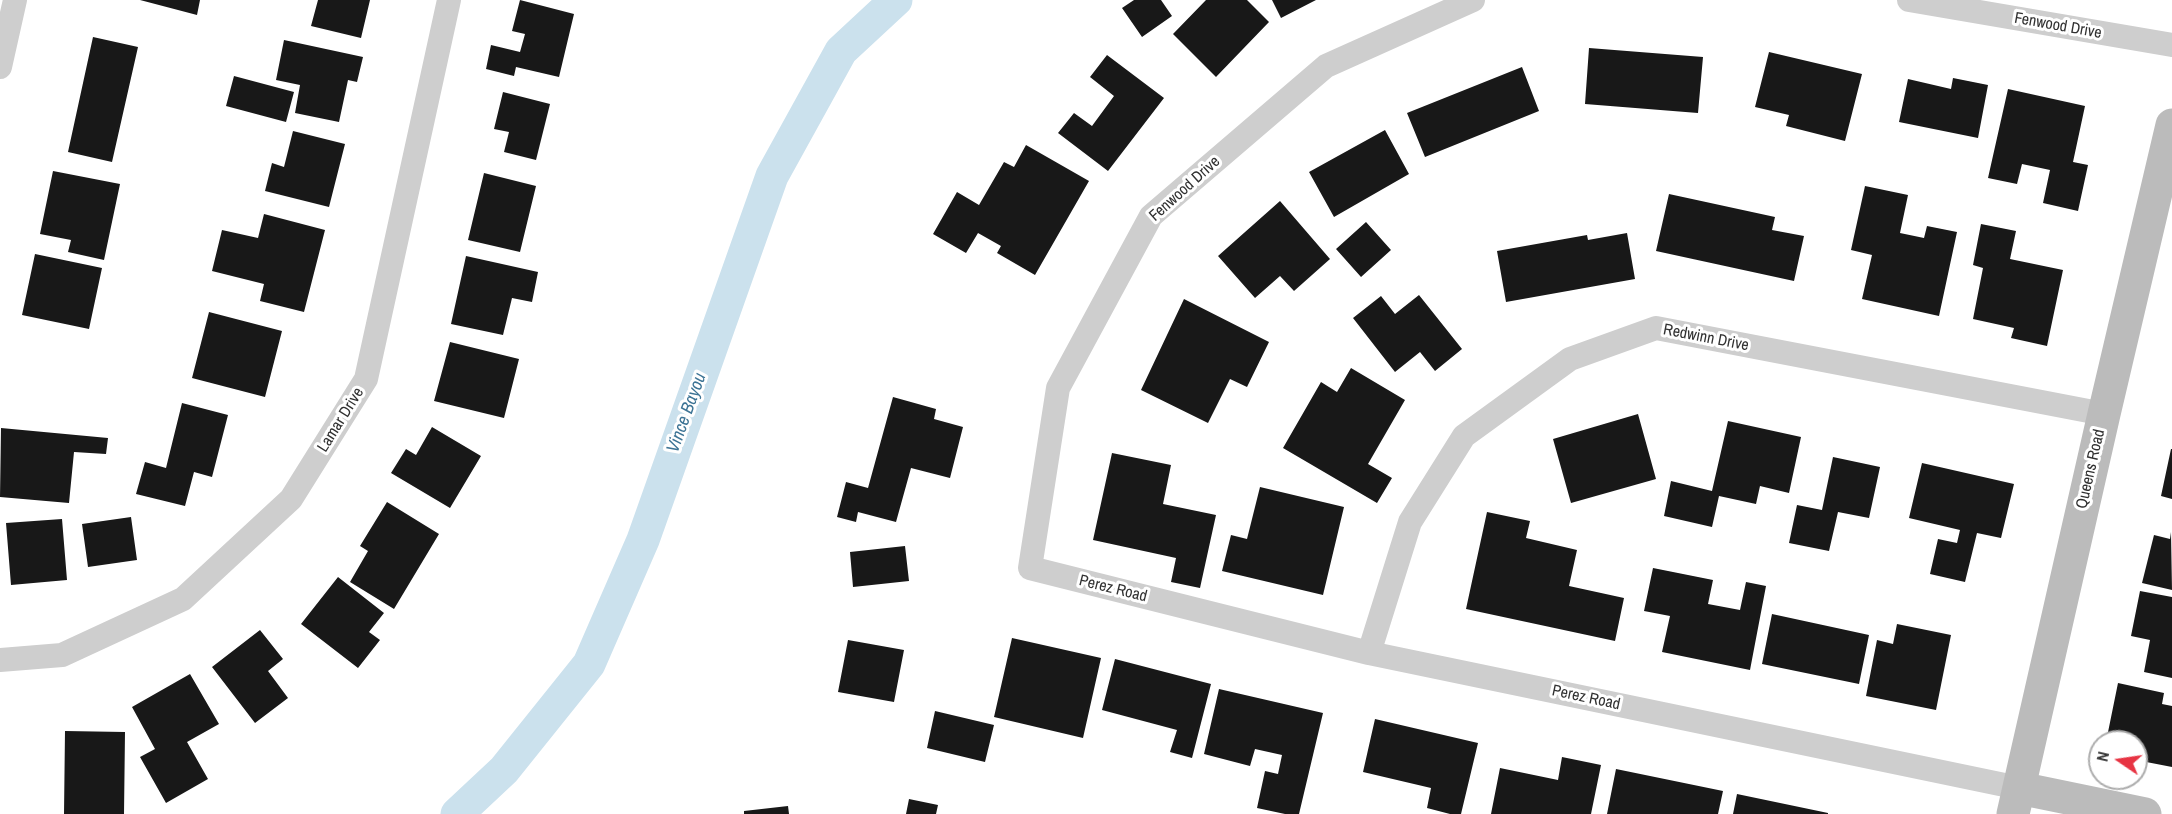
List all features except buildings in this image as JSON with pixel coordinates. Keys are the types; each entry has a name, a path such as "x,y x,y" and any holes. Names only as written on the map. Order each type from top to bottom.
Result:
{"street":[{"path":"0,67 15,0"},
{"name":"Lamar Drive","path":"0,660 62,655 183,599 291,500 366,379 449,0"},
{"name":"Fenwood Drive","path":"1030,568 1058,388 1151,216 1326,66 1473,0"},
{"name":"Fenwood Drive","path":"1910,0 2172,45"},
{"name":"Queens Road","path":"2016,801 2172,125"},
{"name":"Redwinn Drive","path":"1369,653 1410,522 1464,436 1570,359 1656,328 2104,414"},
{"name":"Perez Road","path":"1030,568 1369,653 2016,801 2145,814"}],"waterway":[{"name":"Vince Bayou","path":"457,814 504,770 589,664 643,540 772,176 841,51 896,0"}]}
